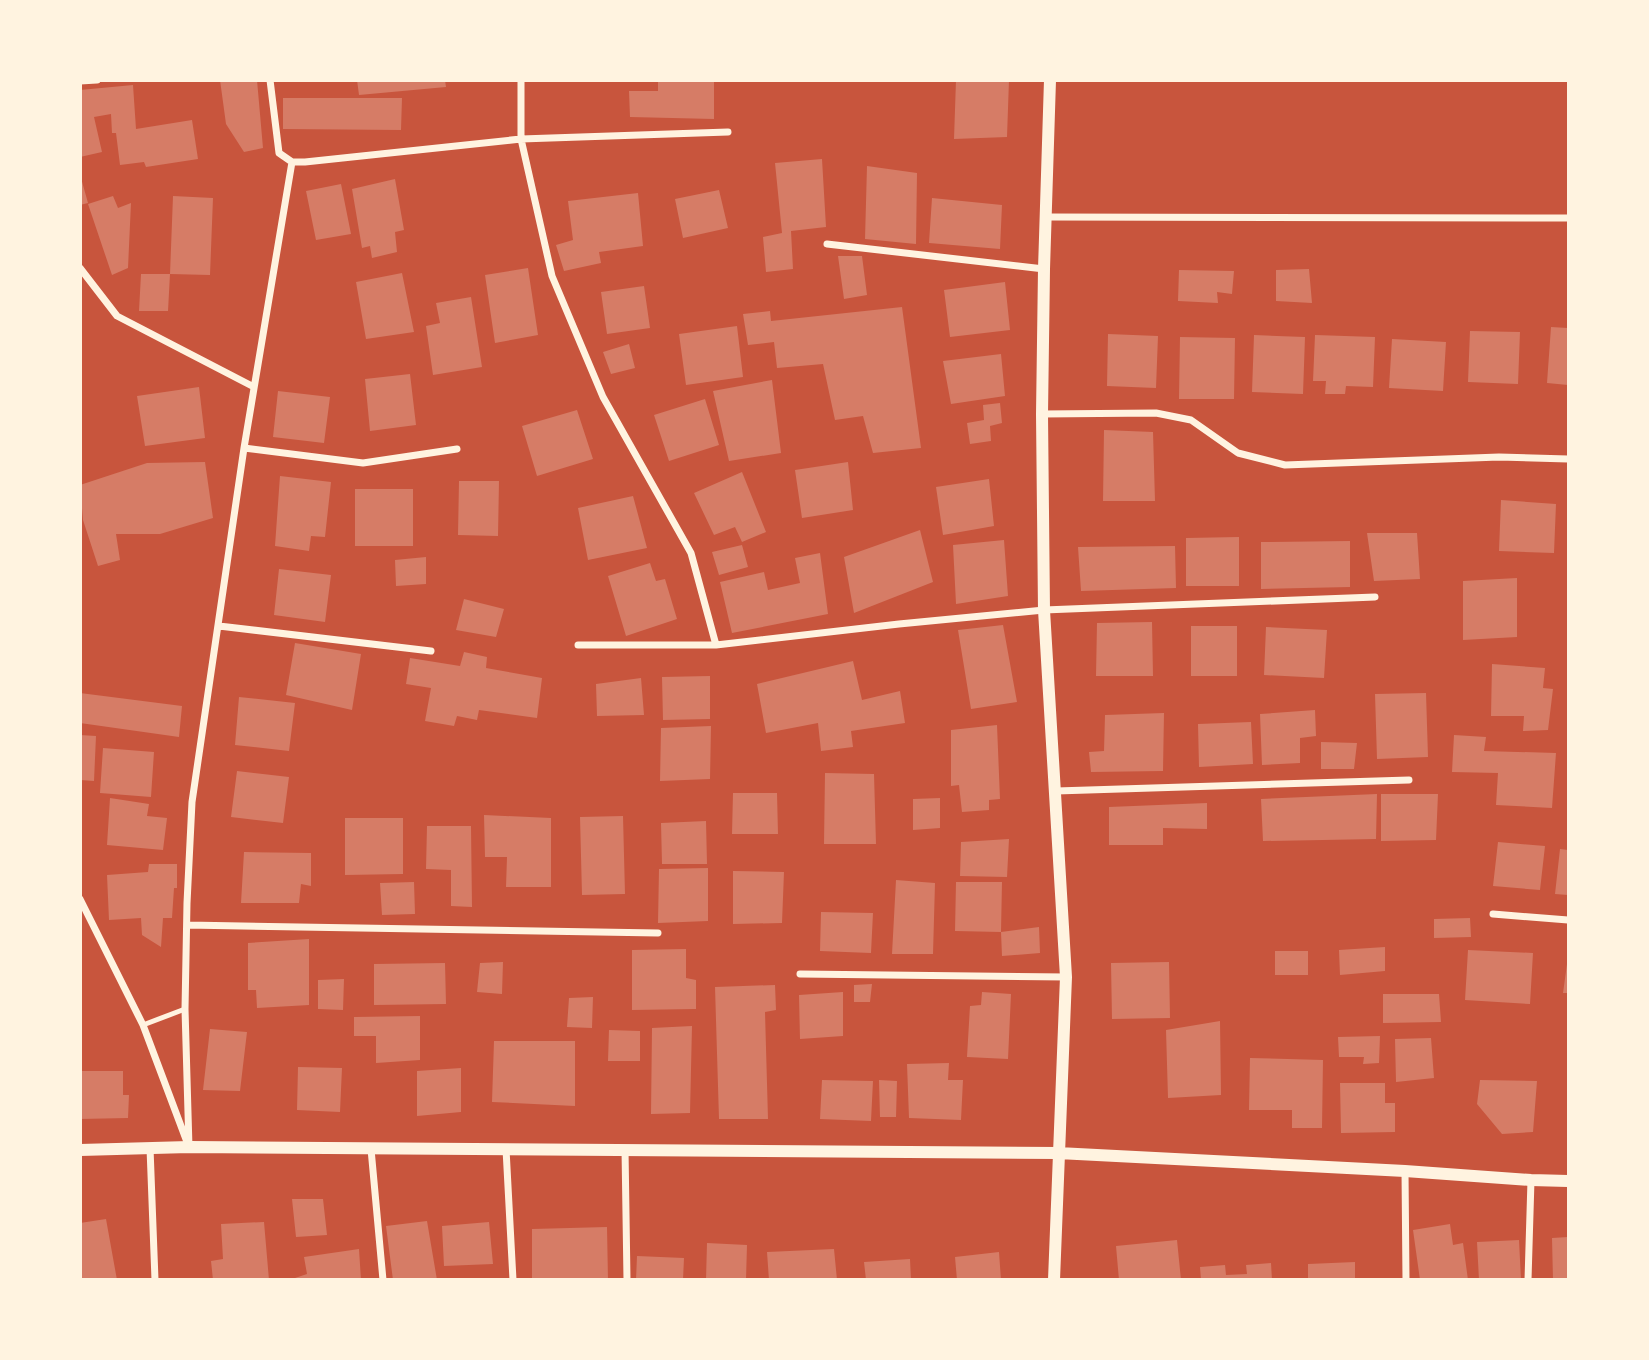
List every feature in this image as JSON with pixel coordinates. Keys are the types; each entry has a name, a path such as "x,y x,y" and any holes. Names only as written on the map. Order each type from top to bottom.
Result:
{"street":[{"path":"80,81 97,80"},
{"path":"270,80 279,153 292,162 521,139 728,132"},
{"path":"521,80 521,139 552,276 603,397 691,553 716,645"},
{"path":"1050,80 1042,414 1044,610 1066,977 1054,1279"},
{"path":"189,1147 185,1009 192,802 244,448 292,162"},
{"path":"1046,217 1569,218"},
{"path":"827,244 1044,269"},
{"path":"80,268 117,316 254,387"},
{"path":"1042,414 1156,413 1191,420 1238,453 1285,465 1499,457 1569,458"},
{"path":"244,448 363,463 457,449"},
{"path":"578,645 716,645 1044,610 1375,597"},
{"path":"219,626 432,652"},
{"path":"1056,791 1409,780"},
{"path":"80,899 143,1025 189,1147"},
{"path":"1493,914 1569,920"},
{"path":"187,925 658,933"},
{"path":"800,974 1066,977"},
{"path":"80,1150 189,1147 1058,1153 1569,1181"},
{"path":"150,1148 155,1279"},
{"path":"371,1149 383,1279"},
{"path":"506,1149 513,1279"},
{"path":"625,1149 627,1279"},
{"path":"1405,1171 1406,1279"},
{"path":"1528,1279 1531,1180"}],"lane":[{"path":"143,1025 185,1009"}],"building":[{"path":"220,80 257,80 263,148 244,152 226,124"},
{"path":"357,80 445,80 446,87 359,95"},
{"path":"658,80 714,80 714,119 630,117 629,91 658,91"},
{"path":"956,80 1009,80 1007,137 954,139"},
{"path":"133,85 136,129 192,120 198,159 146,167 144,162 120,165 116,133 112,133 111,114 94,117 102,152 80,157 80,90"},
{"path":"283,98 402,98 401,130 283,129"},
{"path":"822,159 826,227 791,231 793,269 766,272 763,237 782,233 775,163"},
{"path":"867,166 917,173 916,244 865,239"},
{"path":"80,179 88,203 80,205"},
{"path":"395,179 404,230 395,232 397,252 372,258 370,246 362,248 352,189"},
{"path":"341,184 351,234 316,240 306,191"},
{"path":"719,190 728,228 683,238 675,199"},
{"path":"638,193 643,246 599,252 601,263 564,271 556,245 573,240 568,201"},
{"path":"113,196 118,208 131,203 128,268 112,275 88,204"},
{"path":"173,196 213,198 210,275 170,274"},
{"path":"932,198 1002,205 1000,249 929,243"},
{"path":"838,256 862,256 867,295 844,299"},
{"path":"528,268 538,335 495,343 485,275"},
{"path":"1309,269 1312,303 1276,301 1276,270"},
{"path":"1179,270 1234,271 1232,294 1217,292 1218,303 1178,301"},
{"path":"402,273 414,332 366,339 356,282"},
{"path":"141,274 170,274 168,311 139,311"},
{"path":"1005,282 1010,330 950,337 944,290"},
{"path":"644,286 650,328 607,334 601,292"},
{"path":"471,297 482,367 433,375 426,326 440,323 436,303"},
{"path":"902,307 921,448 873,453 863,416 835,420 823,364 777,368 774,342 748,345 743,314 770,311 771,321"},
{"path":"737,326 743,377 686,385 679,334"},
{"path":"1551,327 1568,328 1568,385 1547,383"},
{"path":"1470,331 1520,332 1518,384 1468,382"},
{"path":"1108,334 1158,336 1156,388 1107,386"},
{"path":"1254,335 1305,337 1303,394 1252,392"},
{"path":"1315,335 1375,337 1373,387 1346,386 1345,394 1325,394 1326,381 1313,381"},
{"path":"1180,337 1235,338 1234,399 1179,399"},
{"path":"1392,339 1446,342 1443,391 1389,388"},
{"path":"629,344 635,368 611,374 603,352"},
{"path":"1001,354 1005,396 951,404 943,361"},
{"path":"410,374 416,425 370,431 365,379"},
{"path":"772,380 781,453 729,461 713,391"},
{"path":"199,387 205,438 145,446 137,396"},
{"path":"278,391 330,397 324,443 273,437"},
{"path":"705,399 719,445 669,461 654,415"},
{"path":"1000,403 1002,423 990,426 991,441 970,444 967,423 984,420 983,405"},
{"path":"577,410 593,459 537,476 522,426"},
{"path":"1104,430 1153,432 1155,501 1103,501"},
{"path":"205,462 213,518 160,534 116,534 120,560 98,566 83,520 80,485 147,463"},
{"path":"848,462 853,510 802,518 795,470"},
{"path":"742,472 766,532 742,542 735,527 714,535 694,493"},
{"path":"280,476 331,482 325,537 311,536 309,551 275,546"},
{"path":"989,479 994,526 943,535 936,487"},
{"path":"459,481 499,481 498,536 458,535"},
{"path":"355,489 413,489 413,546 355,546"},
{"path":"633,496 647,548 588,560 578,508"},
{"path":"1501,500 1556,504 1554,553 1499,551"},
{"path":"920,530 933,582 854,613 844,557"},
{"path":"1367,533 1417,533 1420,579 1374,581"},
{"path":"1239,537 1239,586 1186,586 1186,538"},
{"path":"1004,540 1008,596 956,604 953,545"},
{"path":"1350,541 1350,587 1261,589 1261,542"},
{"path":"742,545 748,567 719,575 712,552"},
{"path":"1175,546 1176,588 1081,591 1078,547"},
{"path":"820,553 828,614 732,633 720,582 764,572 768,590 800,583 795,558"},
{"path":"426,557 426,584 396,586 395,560"},
{"path":"650,563 656,581 665,579 677,619 626,636 608,576"},
{"path":"279,569 331,575 325,622 274,615"},
{"path":"1517,578 1517,637 1463,640 1463,581"},
{"path":"464,599 504,609 496,637 456,630"},
{"path":"1152,622 1153,676 1096,676 1097,623"},
{"path":"1003,625 1017,702 971,709 958,630"},
{"path":"1191,626 1237,626 1237,676 1191,676"},
{"path":"1266,627 1327,630 1324,678 1264,675"},
{"path":"295,643 361,654 352,710 286,695"},
{"path":"464,652 487,657 486,668 542,678 537,718 479,710 477,720 457,716 454,726 425,721 431,688 406,684 410,658 460,666"},
{"path":"853,661 862,700 900,691 905,723 851,731 853,747 821,751 818,723 766,733 757,684"},
{"path":"1492,664 1545,668 1543,688 1553,689 1548,730 1523,731 1524,716 1491,716"},
{"path":"710,676 710,719 663,720 662,677"},
{"path":"641,678 644,715 597,716 596,684"},
{"path":"80,693 182,706 179,737 80,723"},
{"path":"1426,693 1428,757 1377,759 1375,694"},
{"path":"239,697 295,703 289,751 235,745"},
{"path":"1315,710 1316,736 1300,738 1300,763 1262,765 1260,714"},
{"path":"1164,713 1163,771 1091,772 1089,752 1104,751 1105,715"},
{"path":"1251,722 1253,764 1199,767 1198,724"},
{"path":"997,725 1000,799 989,800 989,810 962,812 959,785 951,786 951,730"},
{"path":"711,726 710,779 660,781 661,728"},
{"path":"80,735 96,736 94,781 80,780"},
{"path":"1454,735 1486,737 1484,751 1556,753 1552,808 1496,805 1498,773 1452,772"},
{"path":"1321,742 1357,743 1354,769 1321,769"},
{"path":"103,748 154,752 151,797 100,793"},
{"path":"237,771 289,777 283,823 231,817"},
{"path":"825,773 874,774 876,844 824,844"},
{"path":"733,793 777,793 778,834 732,834"},
{"path":"1377,794 1376,839 1263,841 1261,799"},
{"path":"1381,794 1438,794 1436,840 1381,841"},
{"path":"110,798 149,804 147,816 167,818 163,850 107,845"},
{"path":"940,798 940,828 913,830 913,799"},
{"path":"1207,803 1207,829 1163,828 1163,845 1109,845 1109,807"},
{"path":"484,815 551,818 551,887 506,887 507,857 485,857"},
{"path":"623,816 625,894 582,895 580,817"},
{"path":"345,818 403,818 403,874 345,875"},
{"path":"706,821 707,864 662,864 661,823"},
{"path":"427,826 471,826 472,907 451,906 451,870 426,869"},
{"path":"1009,839 1007,877 960,876 961,842"},
{"path":"1498,842 1545,846 1540,890 1493,886"},
{"path":"1560,849 1568,850 1568,895 1555,894"},
{"path":"244,852 311,853 311,886 301,884 299,903 241,903"},
{"path":"149,864 177,864 177,888 174,888 172,918 163,918 161,947 142,935 141,918 109,920 107,875 148,872"},
{"path":"708,868 708,921 658,923 659,869"},
{"path":"733,871 784,872 782,923 733,924"},
{"path":"896,880 935,883 933,954 892,954"},
{"path":"414,882 415,914 382,915 380,883"},
{"path":"956,882 1002,882 1001,932 955,931"},
{"path":"821,912 873,913 871,953 820,951"},
{"path":"1470,918 1471,937 1434,938 1434,919"},
{"path":"1039,927 1040,953 1002,956 1001,932"},
{"path":"309,939 309,1005 257,1008 256,990 248,990 248,943"},
{"path":"1385,947 1385,971 1340,975 1339,950"},
{"path":"686,949 686,978 696,980 696,1009 632,1010 632,950"},
{"path":"1468,950 1533,953 1530,1004 1465,1000"},
{"path":"1275,951 1308,951 1308,975 1275,975"},
{"path":"503,962 502,994 477,992 480,963"},
{"path":"1169,962 1170,1018 1112,1019 1111,963"},
{"path":"445,963 446,1004 374,1005 374,964"},
{"path":"1567,964 1568,993 1563,993"},
{"path":"344,979 343,1010 318,1009 318,980"},
{"path":"872,984 870,1002 854,1002 854,985"},
{"path":"775,985 776,1010 765,1012 768,1119 719,1119 715,987"},
{"path":"843,992 843,1036 800,1039 799,995"},
{"path":"982,992 1011,994 1008,1059 967,1057 970,1006 981,1005"},
{"path":"1383,994 1439,994 1441,1022 1383,1023"},
{"path":"593,997 592,1028 567,1027 569,998"},
{"path":"420,1016 420,1060 376,1063 376,1036 354,1036 354,1017"},
{"path":"1220,1021 1221,1095 1168,1098 1166,1030"},
{"path":"692,1026 690,1113 651,1114 652,1028"},
{"path":"210,1029 247,1032 240,1091 203,1090"},
{"path":"609,1030 640,1031 640,1061 608,1061"},
{"path":"1380,1036 1379,1063 1363,1064 1364,1057 1339,1057 1338,1037"},
{"path":"1431,1038 1434,1078 1396,1082 1395,1039"},
{"path":"494,1041 575,1041 575,1106 492,1102"},
{"path":"1250,1058 1323,1060 1322,1128 1292,1128 1292,1110 1249,1110"},
{"path":"949,1063 948,1080 963,1080 961,1120 909,1118 907,1064"},
{"path":"298,1067 342,1068 340,1112 297,1110"},
{"path":"461,1068 461,1112 417,1116 417,1071"},
{"path":"80,1071 123,1071 123,1095 129,1095 128,1118 80,1119"},
{"path":"822,1080 873,1081 871,1121 820,1119"},
{"path":"879,1080 897,1081 896,1117 880,1117"},
{"path":"1480,1080 1537,1081 1533,1132 1502,1134 1477,1104"},
{"path":"1340,1083 1385,1083 1385,1103 1395,1103 1395,1132 1341,1133"},
{"path":"292,1199 323,1199 327,1235 296,1237"},
{"path":"106,1219 117,1280 80,1280 80,1223"},
{"path":"427,1221 437,1280 393,1280 386,1226"},
{"path":"264,1222 269,1280 213,1280 211,1261 223,1259 221,1224"},
{"path":"489,1222 493,1264 444,1266 442,1226"},
{"path":"1450,1224 1453,1245 1463,1243 1468,1280 1420,1280 1413,1230"},
{"path":"607,1227 608,1280 532,1280 532,1229"},
{"path":"1568,1237 1568,1280 1553,1280 1552,1238"},
{"path":"1177,1240 1181,1280 1119,1280 1116,1246"},
{"path":"1519,1240 1521,1280 1479,1280 1477,1242"},
{"path":"707,1243 747,1245 746,1280 706,1280"},
{"path":"359,1249 361,1280 289,1280 307,1274 304,1257"},
{"path":"834,1249 837,1280 769,1280 767,1252"},
{"path":"999,1252 1001,1280 957,1280 955,1257"},
{"path":"637,1256 684,1258 683,1280 636,1280"},
{"path":"910,1259 911,1280 866,1280 864,1262"},
{"path":"1355,1262 1355,1280 1308,1280 1308,1264"},
{"path":"1271,1263 1272,1280 1201,1280 1200,1267 1225,1265 1226,1275 1247,1274 1246,1265"}]}
